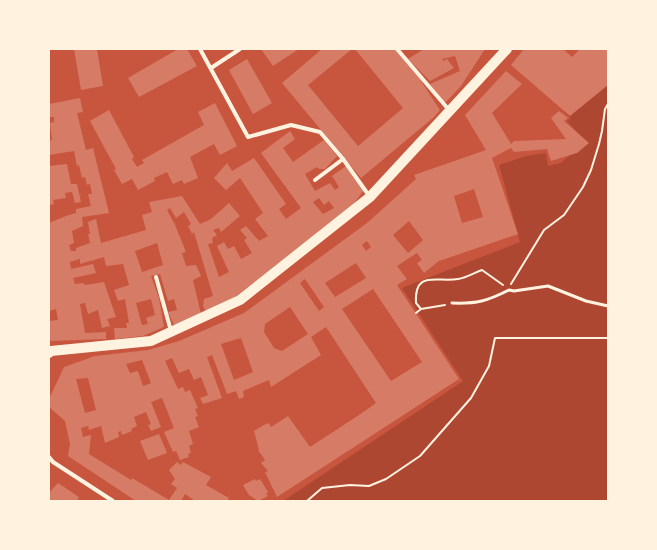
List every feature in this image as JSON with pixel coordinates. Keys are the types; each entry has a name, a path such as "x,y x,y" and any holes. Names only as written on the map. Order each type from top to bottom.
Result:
{"main road":[{"path":"50,350 151,341 240,300 370,197 507,49"}],"street":[{"path":"200,49 248,137 292,125 320,132 343,159 370,197"},
{"path":"211,68 240,49"},
{"path":"398,49 449,110"},
{"path":"315,180 343,159"},
{"path":"156,277 172,331"},
{"path":"49,457 51,462 113,501"}],"lane":[{"path":"452,303 471,304 493,298 509,290 514,291 548,286 586,301 608,306"}],"path":[{"path":"421,309 416,303 416,295 419,286 424,281 432,279 458,280 482,270 509,290 513,279 544,230 564,215 583,187 599,144 605,109 608,104"},
{"path":"416,313 421,309 452,303"},
{"path":"307,501 322,488 350,485 369,486 386,479 420,456 471,398 489,366 495,338 608,338"}],"shaded area":[{"path":"608,49 608,501 283,501 463,381 402,288 520,242 499,165 526,156 546,153 548,166 561,163 585,141 567,121 571,118 563,110"}],"building":[{"path":"74,49 97,49 103,86 81,90"},
{"path":"178,49 187,49 197,66 139,97 128,78"},
{"path":"261,49 299,49 273,66"},
{"path":"322,49 352,49 308,85 358,146 403,108 355,49 395,49 419,78 440,110 434,117 361,178 282,83"},
{"path":"424,49 485,49 461,86 444,104 430,84 460,71 455,56 442,59 444,61 447,59 454,68 430,81 408,59"},
{"path":"524,49 563,49 572,57 580,49 608,49 608,85 570,116 511,65"},
{"path":"247,59 272,103 253,114 229,70"},
{"path":"506,71 522,84 492,113 511,144 514,141 566,139 551,118 559,111 568,118 564,121 589,143 577,153 551,161 547,149 514,152 511,148 492,158 518,234 439,261 424,273 417,263 422,260 417,253 397,266 407,279 397,285 459,379 277,497 265,472 268,471 261,463 265,460 258,450 254,431 269,423 271,427 288,416 310,447 376,403 326,327 311,337 321,355 271,387 269,380 243,391 244,397 239,399 236,391 227,394 212,355 207,357 222,398 203,404 200,398 208,395 201,377 194,380 189,369 179,373 172,358 165,361 178,389 183,387 185,392 190,390 198,408 195,409 198,416 195,417 199,427 189,431 193,444 189,446 191,453 188,454 189,457 180,460 176,451 173,452 164,432 174,428 162,398 151,402 161,427 151,431 148,425 151,424 146,412 134,417 137,426 131,429 132,431 122,435 121,431 118,432 119,437 105,443 101,426 89,430 88,426 81,428 83,437 91,435 89,454 131,480 132,478 169,500 177,488 171,484 175,479 169,470 177,462 181,465 183,462 211,477 206,485 229,498 227,501 195,501 185,494 181,501 136,501 68,456 70,444 65,421 49,407 49,399 64,367 95,356 148,350 179,341 244,313 367,223 416,179 414,175 486,150 465,115","holes":["474,189 483,217 462,223 454,196","409,221 423,240 408,253 393,235","367,241 371,247 366,251 362,245","356,263 366,278 335,297 325,283","305,279 324,307 319,311 300,283","373,289 422,362 391,381 342,309","290,307 308,334 282,351 274,348 264,332 265,324","241,338 253,372 234,380 221,344","142,360 151,383 143,386 138,371 130,373 126,364","88,378 96,410 85,413 76,379"]},
{"path":"80,98 83,112 77,113 86,150 93,148 109,213 82,217 83,226 72,231 74,243 69,245 71,251 76,251 76,248 90,243 88,222 96,219 101,243 146,230 142,215 152,212 149,202 182,196 200,224 211,219 229,203 240,216 221,232 219,228 213,230 217,235 212,238 213,243 208,244 219,277 229,272 217,246 224,242 228,249 234,246 241,259 252,253 244,240 247,238 240,230 246,226 259,241 268,236 255,219 263,213 240,178 226,190 214,178 227,163 232,171 254,158 286,204 279,209 286,219 301,208 261,153 290,131 295,139 283,148 293,162 324,140 337,156 325,169 319,169 317,167 305,174 315,191 330,183 335,190 339,187 332,176 346,166 364,190 349,210 227,303 206,312 203,306 204,299 213,296 194,232 192,234 188,226 191,224 184,212 176,218 170,208 167,210 186,252 182,253 186,266 196,265 201,276 193,280 201,314 174,325 168,312 177,310 174,299 168,301 160,274 151,276 159,298 164,327 143,336 115,339 114,328 127,328 126,323 129,323 125,299 118,301 114,290 129,285 123,264 106,266 104,257 80,264 80,259 70,262 71,269 93,264 96,273 73,278 75,284 83,283 85,285 104,282 116,317 107,319 110,326 102,328 98,310 88,314 85,303 80,304 85,333 106,332 106,339 51,341 49,337 49,321 58,320 56,309 49,311 49,223 76,213 76,209 91,206 88,194 92,194 90,184 87,185 85,177 82,178 79,165 77,166 74,151 49,155 49,141 52,140 50,123 54,122 54,117 49,117 49,104","holes":["319,198 324,205 329,201 334,208 323,214 313,202","157,243 163,265 142,272 135,251","151,299 155,315 146,318 148,324 142,325 136,303"]},
{"path":"215,103 237,146 220,155 214,144 190,157 198,178 184,184 182,180 173,184 167,172 154,178 155,181 138,190 132,179 122,184 114,170 116,169 90,121 109,110 134,157 132,159 137,167 144,163 142,160 204,125 198,112"},
{"path":"67,164 71,184 77,184 81,202 75,203 72,192 65,193 66,198 53,200 54,204 49,205 49,166"},
{"path":"159,434 167,453 148,460 140,441"},
{"path":"255,479 256,481 260,479 268,492 266,494 268,496 258,501 249,495 243,485"},
{"path":"58,483 79,497 77,501 49,501 49,493"}]}
